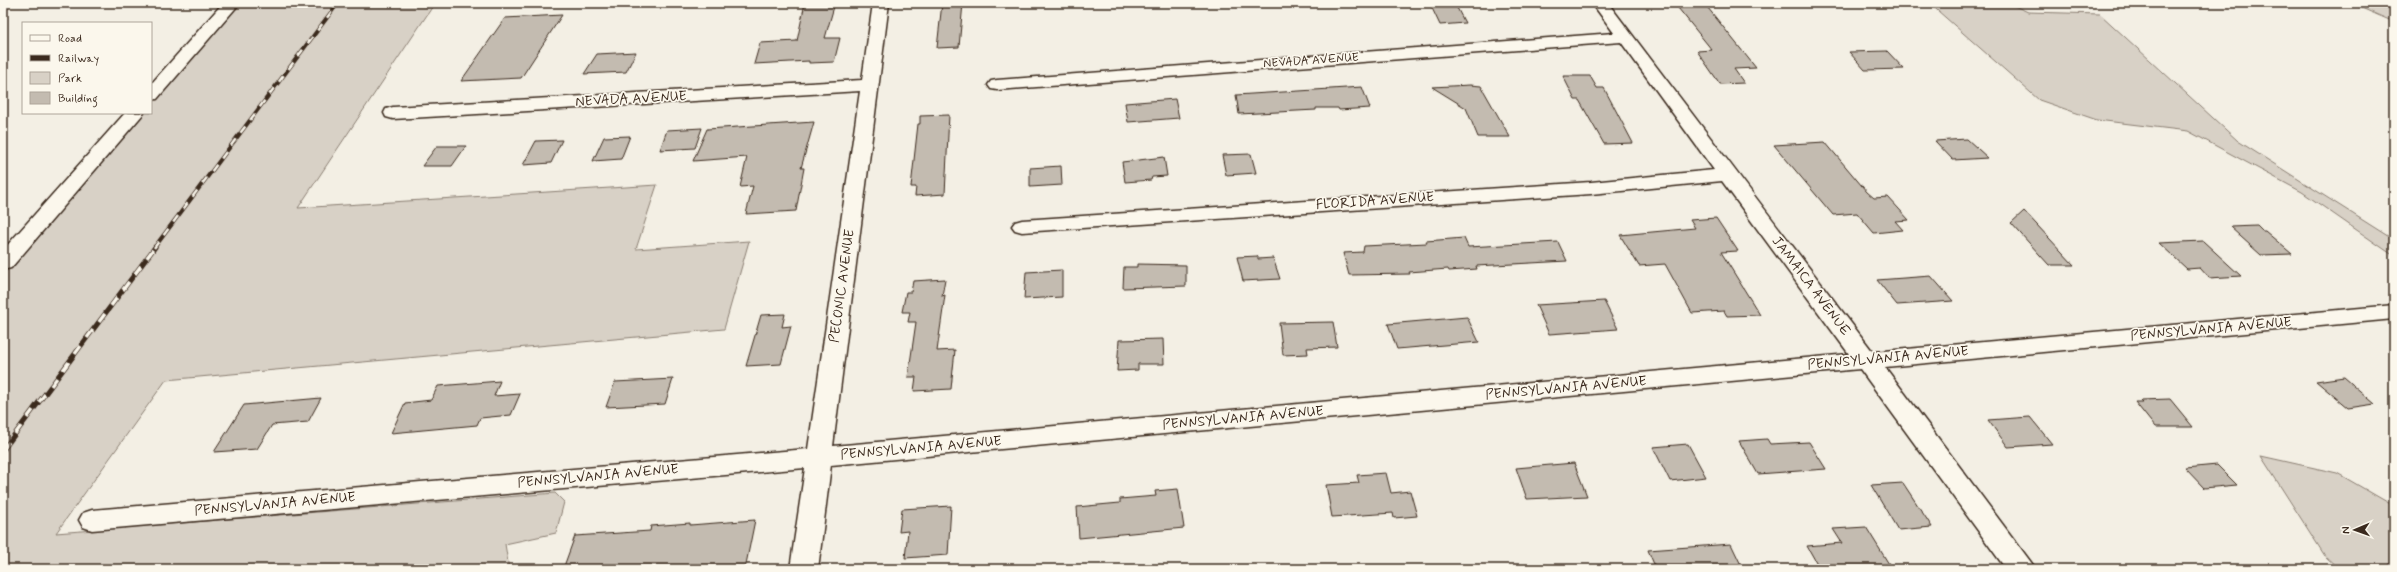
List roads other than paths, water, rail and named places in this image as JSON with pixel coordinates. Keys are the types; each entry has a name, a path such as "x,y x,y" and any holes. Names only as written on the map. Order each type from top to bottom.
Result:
{"street":[{"path":"152,94 232,3"},
{"name":"PECONIC AVENUE","path":"804,569 881,3"},
{"name":"JAMAICA AVENUE","path":"1600,3 2022,569"},
{"name":"NEVADA AVENUE","path":"997,85 1625,37"},
{"name":"NEVADA AVENUE","path":"393,114 870,85"},
{"path":"3,263 134,114"},
{"name":"FLORIDA AVENUE","path":"1022,226 1450,196 1591,188 1728,175"},
{"name":"PENNSYLVANIA AVENUE","path":"92,520 819,458 2394,312"}],"railway":[{"path":"154,248 338,3"},
{"path":"3,450 155,247"}]}
